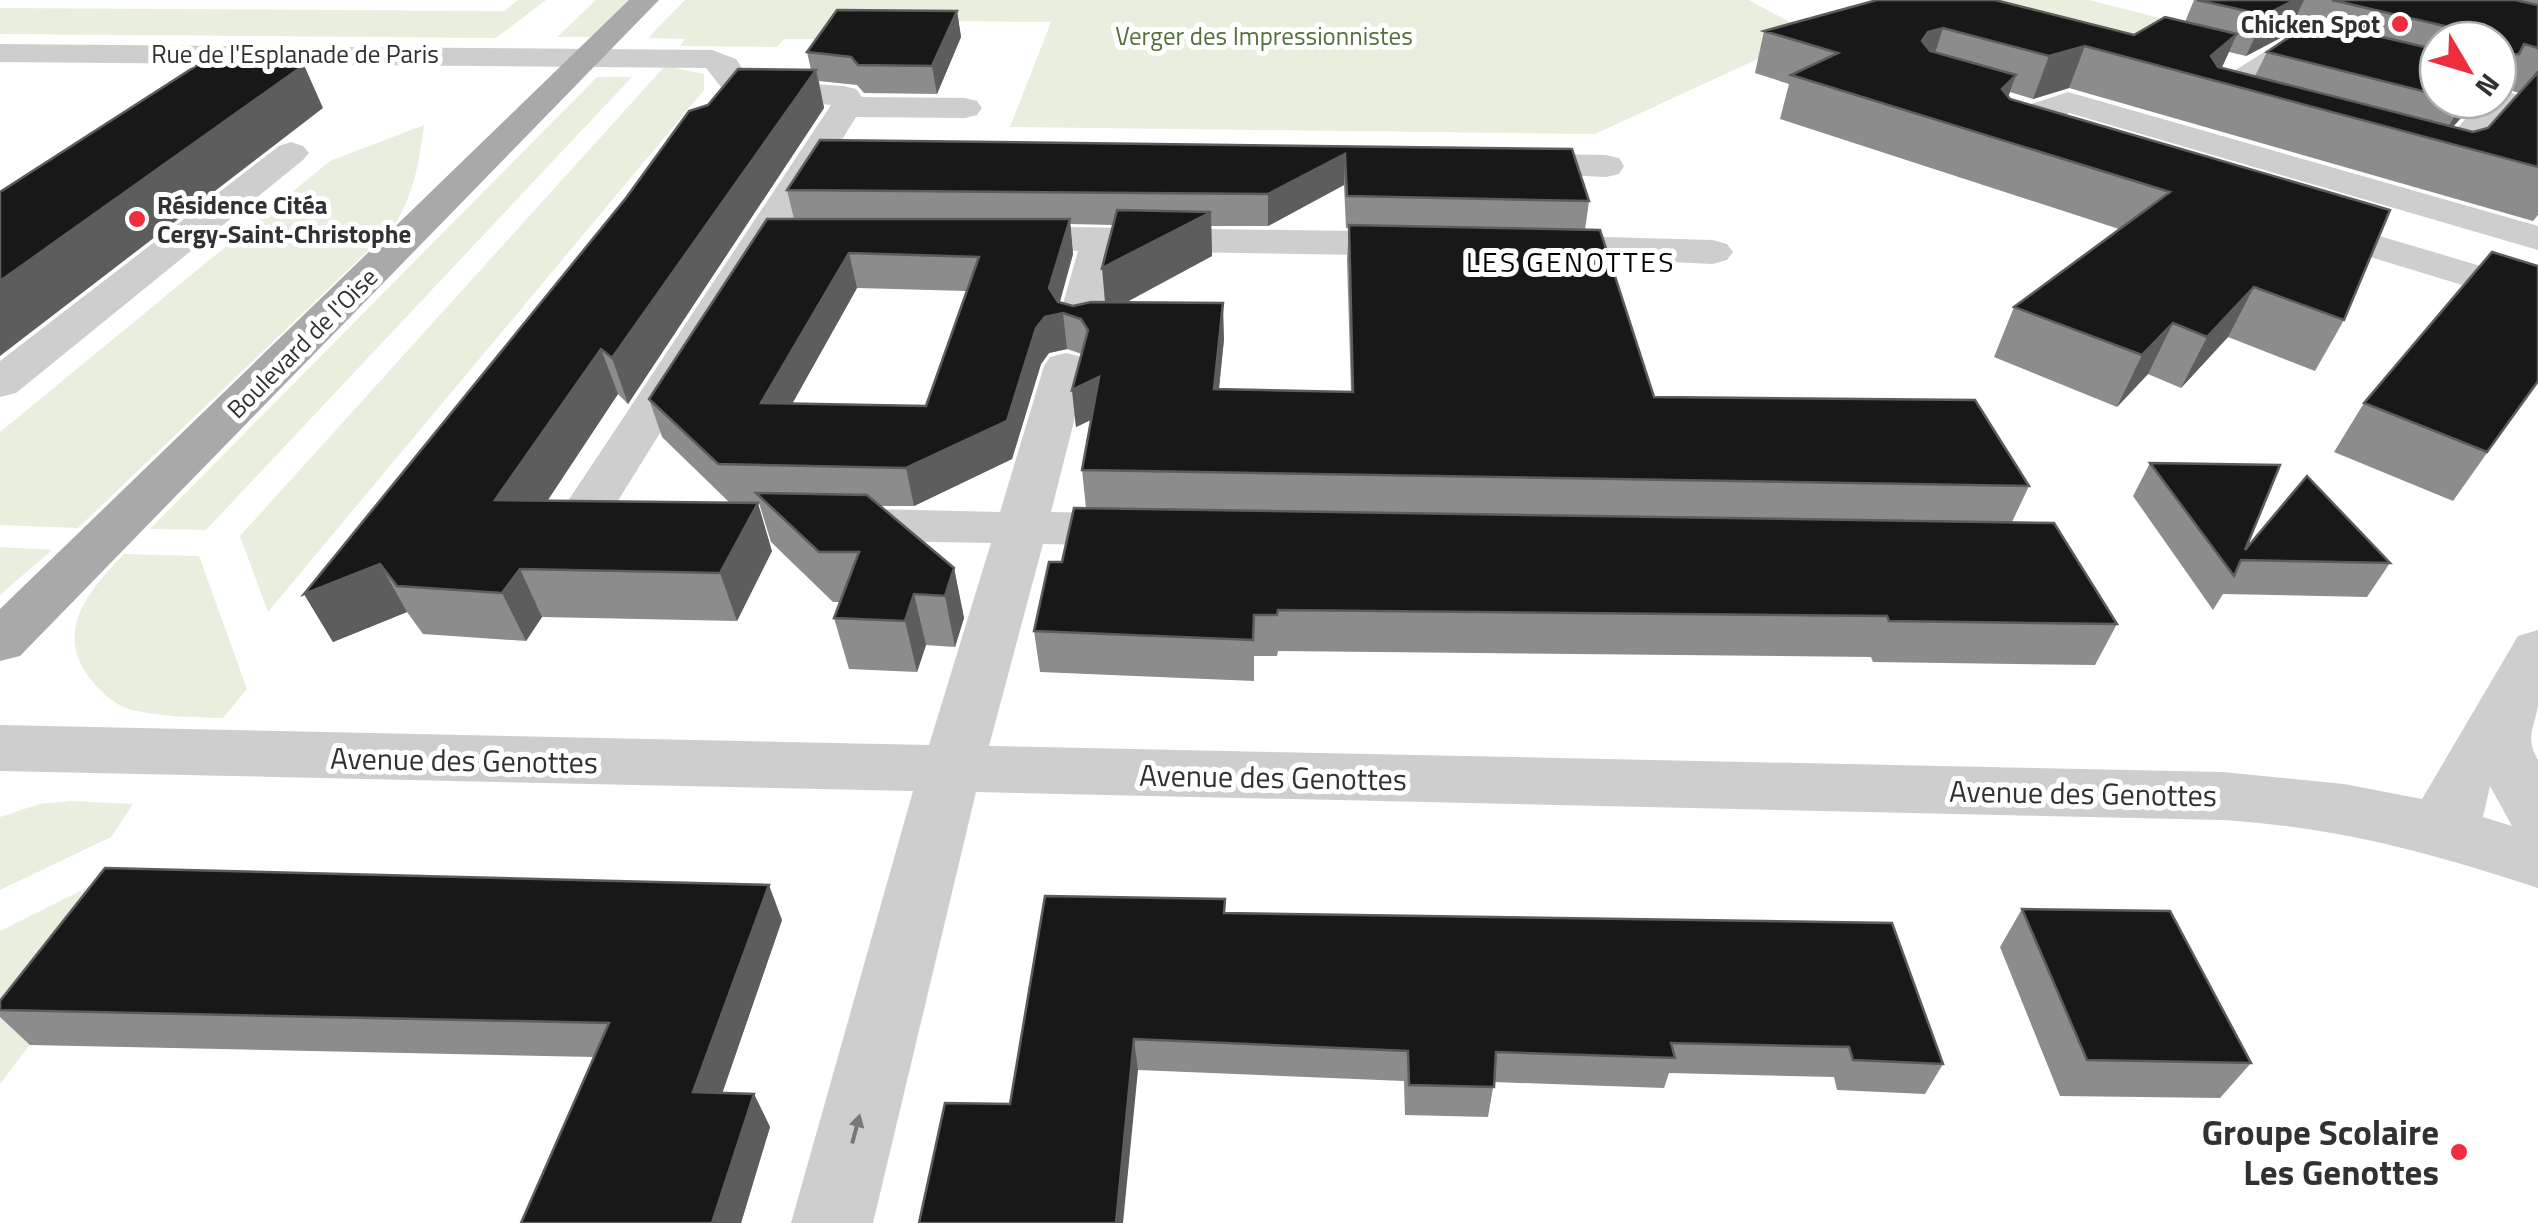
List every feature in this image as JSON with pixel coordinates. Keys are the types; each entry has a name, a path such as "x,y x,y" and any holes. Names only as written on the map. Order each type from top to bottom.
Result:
{"main road":[{"name":"Boulevard de l'Oise","path":"0,642 645,0"}],"street":[{"path":"2284,118 2212,99 2287,47 2418,80"},
{"name":"Rue de l'Esplanade de Paris","path":"0,52 588,56 737,61 739,89 837,94 848,98 846,106"},
{"path":"2216,62 2251,71"},
{"path":"2020,124 2068,102 2538,238"},
{"path":"681,521 581,519 783,238 835,156 846,106 965,108"},
{"path":"2392,148 2446,163 2486,120"},
{"path":"0,383 291,152"},
{"path":"1470,164 1606,166"},
{"path":"2262,212 2538,296"},
{"path":"955,238 1101,238 1374,227 1478,245 1712,252"},
{"path":"832,1223 950,770 973,705 1101,238"},
{"path":"781,523 1198,531"},
{"path":"2452,831 2452,800 2460,782 2500,724 2538,650"},
{"path":"2500,724 2500,750 2538,815"},
{"name":"Avenue des Genottes","path":"0,748 2223,796 2356,807 2452,831 2538,862"}],"green space":[{"path":"518,0 546,0 496,38 0,34 0,8 504,11"},
{"path":"596,0 631,0 592,37 557,37"},
{"name":"Verger des Impressionnistes","path":"685,0 1749,0 1812,34 1595,134 1010,127 1051,22 859,20 844,39 784,39 777,47 680,46 685,39 648,38"},
{"path":"1890,0 2089,0 2160,18 2089,61"},
{"path":"665,66 704,74 704,90 268,612 240,536"},
{"path":"597,77 632,77 206,530 150,529"},
{"path":"424,125 411,191 393,227 78,528 0,525 0,432 330,161"},
{"path":"0,547 52,550 0,595"},
{"path":"124,554 199,556 247,689 223,718 164,715 124,707 92,681 80,663 75,629 80,613 98,583"},
{"path":"39,804 133,804 111,837 0,890 0,817"},
{"path":"116,873 127,917 0,1084 0,931"}],"building":[{"path":"1877,0 1995,0 2134,35 2165,17 2237,34 2211,56 2218,67 2473,132 2488,128 2495,120 2518,120 2518,94 2538,72 2538,167 2085,46 2049,56 1943,28 1928,32 1922,41 1930,51 2016,75 2002,89 2010,99 2390,210 2344,320 2254,287 2207,337 2173,323 2142,355 2014,307 2170,192 1791,75 1838,53 1764,31"},
{"path":"2197,0 2295,0 2265,15"},
{"path":"2332,0 2515,0 2538,5 2538,48 2524,44 2518,54 2518,20 2419,20"},
{"path":"837,10 957,11 932,66 858,65 851,57 807,52"},
{"path":"2313,21 2418,45 2418,90 2267,52"},
{"path":"199,64 304,65 0,281 0,192"},
{"path":"738,69 816,70 612,358 601,349 495,500 758,503 720,573 520,569 502,593 397,586 380,564 304,594 626,198 689,111 708,105"},
{"path":"820,140 1572,149 1589,201 1347,196 1345,154 1268,194 787,190"},
{"path":"1117,210 1211,212 1102,268"},
{"path":"767,219 1070,219 1049,288 1058,302 1073,306 1091,302 1223,303 1214,389 1353,392 1349,225 1600,230 1654,397 1975,400 2029,486 1082,470 1099,377 1072,390 1088,330 1081,319 1063,313 1045,317 1036,328 1007,421 906,468 718,464 649,399","holes":["849,253 979,257 926,406 761,403"]},
{"path":"2492,252 2538,266 2538,381 2487,452 2364,403"},
{"path":"2150,463 2280,465 2245,550 2307,476 2390,563 2241,560 2234,576"},
{"path":"756,493 867,495 954,568 945,596 914,594 905,621 834,618 859,552 819,552"},
{"path":"1074,508 2054,523 2117,624 1889,621 1887,616 1278,610 1277,615 1254,615 1253,640 1034,631 1049,562 1062,562"},
{"path":"105,868 769,885 693,1092 754,1094 712,1223 521,1223 609,1023 0,1010 0,1001"},
{"path":"1045,896 1225,899 1224,913 1892,923 1943,1064 1853,1060 1849,1047 1671,1043 1675,1058 1496,1052 1494,1087 1409,1085 1408,1051 1134,1039 1116,1223 919,1223 945,1103 1010,1104"},
{"path":"2022,909 2170,911 2251,1063 2087,1060"}],"place":[{"name":"Chicken Spot","path":"2400,24"},
{"name":"Résidence Citéa Cergy-Saint-Christophe","path":"137,219"},
{"name":"Groupe Scolaire Les Genottes","path":"2459,1152"}],"district":[{"name":"LES GENOTTES","path":"1571,261"}]}
